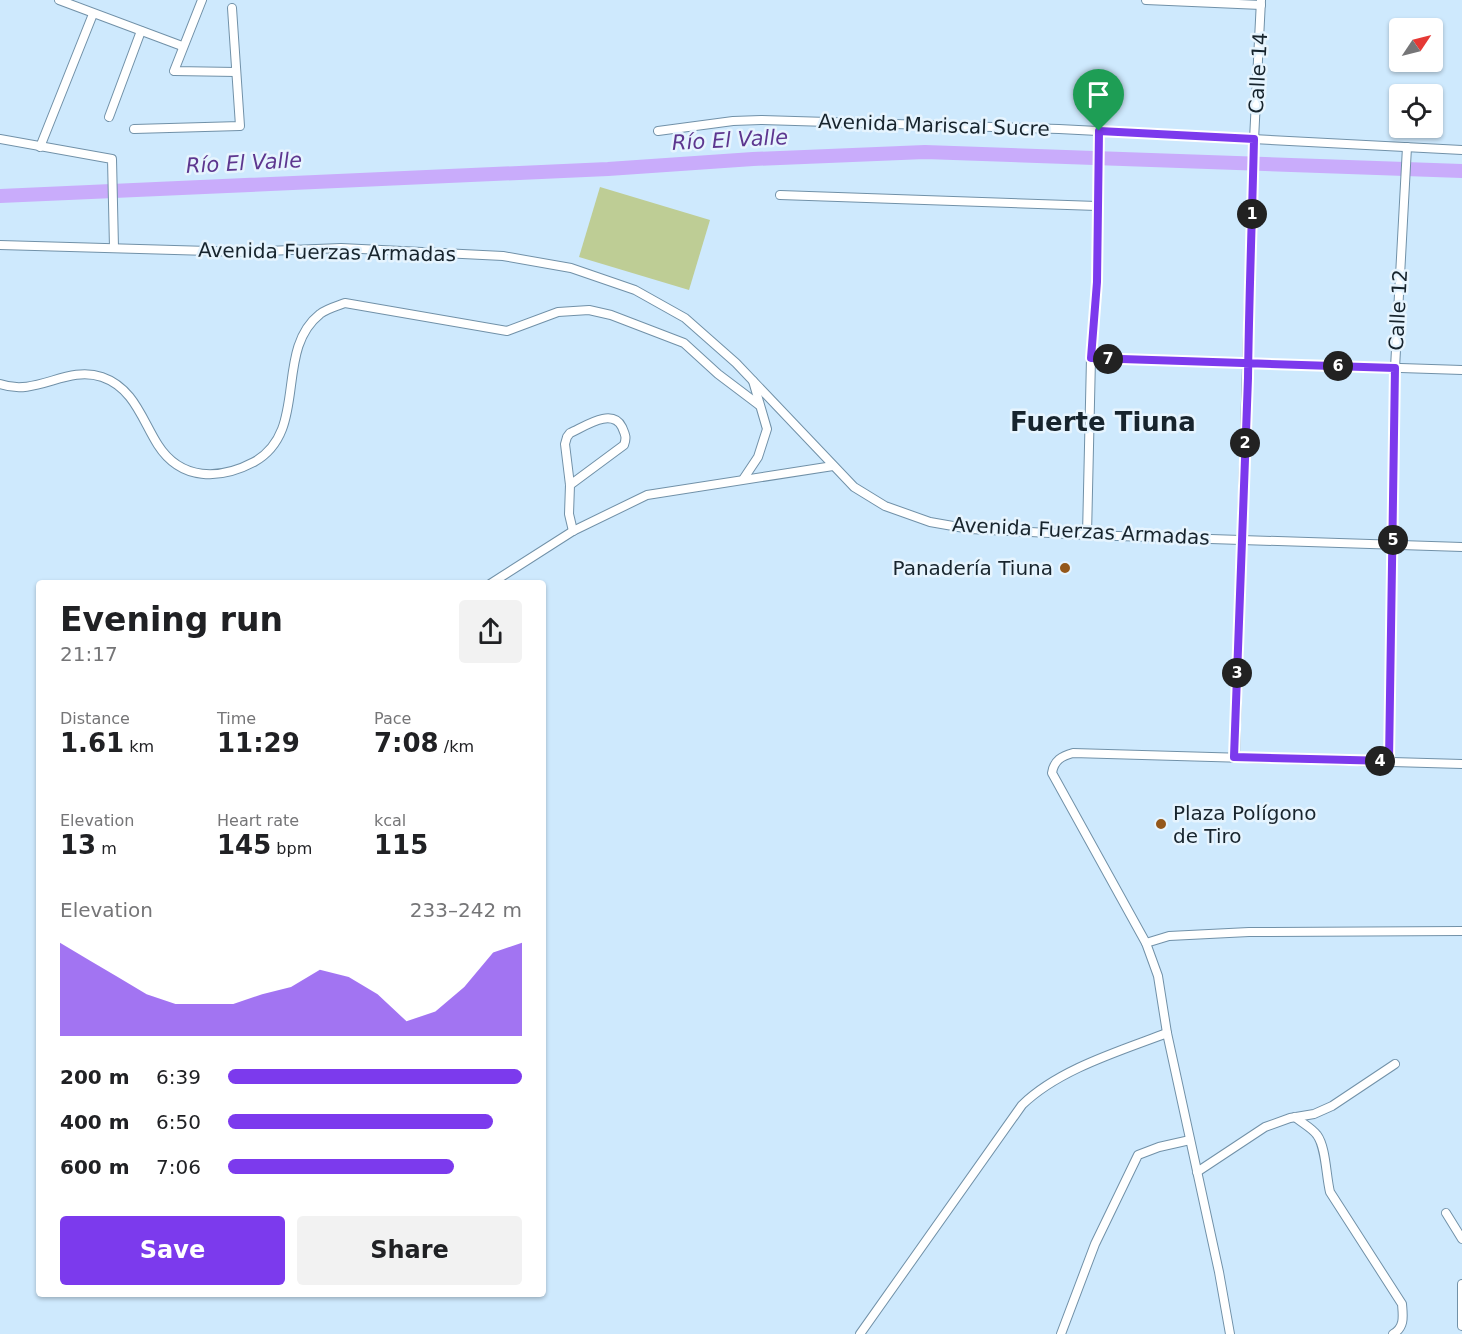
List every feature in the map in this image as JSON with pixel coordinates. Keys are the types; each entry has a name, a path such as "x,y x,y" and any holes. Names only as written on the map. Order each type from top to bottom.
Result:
{"street":[{"path":"58,0 182,46"},
{"path":"202,0 174,71 236,72"},
{"path":"1146,0 1261,3"},
{"name":"Calle 14","path":"1234,757 1254,139 1261,3"},
{"path":"134,129 240,126 232,8"},
{"path":"40,147 93,14"},
{"path":"109,117 141,31"},
{"name":"Avenida Mariscal Sucre","path":"658,131 733,121 761,120 1099,131 1462,150"},
{"path":"1087,535 1091,358 1097,282 1099,131"},
{"path":"0,139 112,159 114,248"},
{"name":"Calle 12","path":"1389,761 1395,368 1407,147"},
{"path":"780,195 1097,206"},
{"name":"Avenida Fuerzas Armadas","path":"0,245 244,252 341,248 503,256 571,268 635,290 685,318 736,363 854,488 885,506 930,522 970,529 1087,535 1462,547"},
{"path":"0,384 16,389 79,374 107,379 130,397 159,448 170,460 189,472 213,475 231,471 255,461 271,449 279,438 287,416 297,348 309,325 321,312 345,303 507,331 558,312 589,310 611,315 684,343 718,374 759,405"},
{"path":"1091,358 1462,370"},
{"path":"744,478 758,457 766,429 752,380"},
{"path":"570,485 624,445 626,436 615,419 605,418 570,433 567,437 565,444 570,485 569,514 573,531"},
{"path":"495,580 573,531 646,495 833,466"},
{"path":"1230,1334 1219,1272 1167,1033 1158,976 1146,943 1052,773 1053,765 1058,759 1073,753 1462,764"},
{"path":"1146,943 1169,936 1249,932 1462,932"},
{"path":"860,1334 1022,1105 1037,1090 1097,1060 1167,1033"},
{"path":"1197,1172 1264,1127 1295,1117 1314,1114 1332,1106 1395,1064"},
{"path":"1295,1117 1317,1135 1323,1147 1325,1175 1330,1192 1402,1304 1404,1321 1398,1331 1393,1334"},
{"path":"1061,1334 1095,1244 1138,1155 1159,1147 1190,1140"},
{"path":"1446,1213 1462,1239"},
{"path":"1462,1284 1462,1326"}],"green space":[{"path":"600,187 710,220 689,290 579,257"}],"waterway":[{"name":"Río El Valle","path":"0,196 608,169 753,159 925,152 1462,171"}],"place":[{"name":"Panadería Tiuna","path":"1065,568"},
{"name":"Plaza Polígono de Tiro","path":"1161,824"}],"district":[{"name":"Fuerte Tiuna","path":"1103,422"}],"route":[{"path":"1099,131 1097,282 1091,358 1170,361 1248,363 1322,365 1395,368 1389,761 1234,757 1248,378 1248,363 1250,277 1254,139 1099,131"}]}
